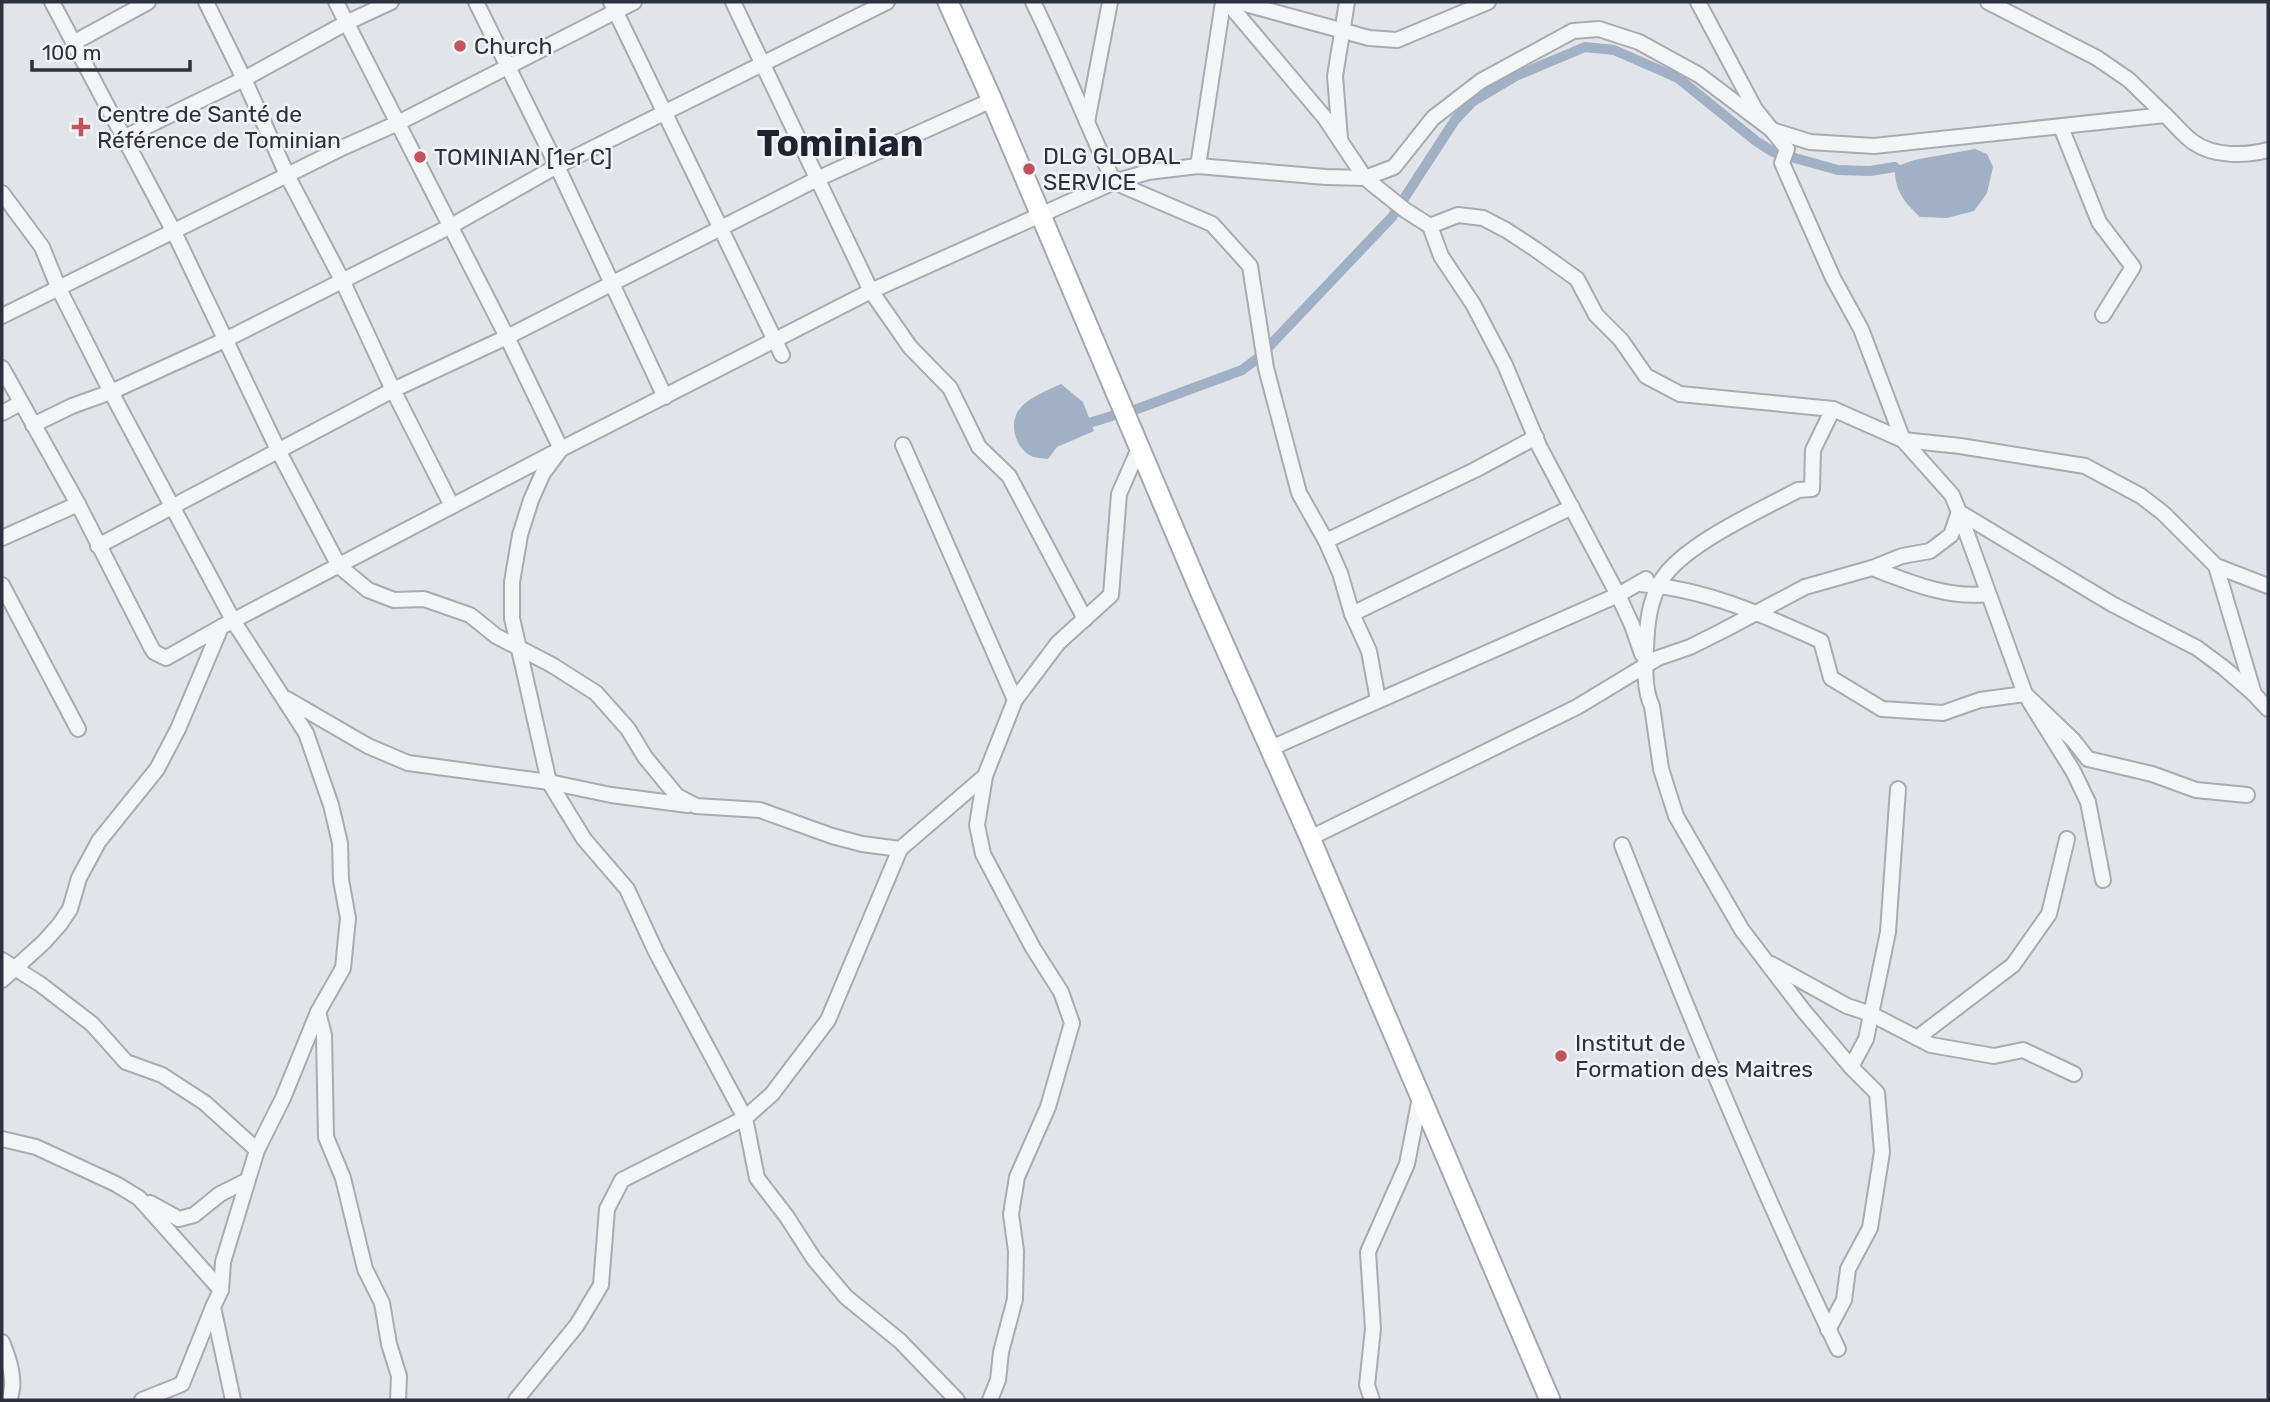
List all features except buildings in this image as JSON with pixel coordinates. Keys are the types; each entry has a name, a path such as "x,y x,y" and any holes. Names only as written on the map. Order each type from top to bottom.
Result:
{"main road":[{"path":"948,2 1550,1400"}],"street":[{"path":"52,2 174,232 279,452 339,566 368,590 394,600 424,599 470,615 496,636 596,693 628,729 645,757 677,796 696,806"},
{"path":"75,42 148,2"},
{"path":"206,2 288,177 342,280 393,390 452,506"},
{"path":"336,2 507,337 561,449"},
{"path":"123,138 244,79 346,23 391,2"},
{"path":"476,2 557,166 665,397"},
{"path":"2,316 509,67 613,6 634,2"},
{"path":"733,2 871,291 910,347 950,388 979,447 1009,476 1085,619"},
{"path":"33,425 72,406 111,393 227,339 451,226 557,166 887,2"},
{"path":"1033,2 1064,64 1087,124 1114,182 1212,224 1250,265 1266,368 1299,494 1326,541 1340,573 1352,614 1369,652 1378,700"},
{"path":"1087,124 1110,2"},
{"path":"1225,2 1281,64 1340,140 1365,178 1405,211 1430,226 1441,256 1473,304 1505,365 1536,437 1632,625 1645,665 1661,769 1676,816 1742,930 1802,1010 1877,1093 1882,1152 1870,1228 1847,1269 1844,1300 1828,1330"},
{"path":"1198,166 1225,2"},
{"path":"1238,2 1369,38 1397,40 1488,2"},
{"path":"1340,140 1335,76 1347,2"},
{"path":"1698,2 1755,109 1772,130 1833,278 1861,329 1903,440 1952,495 2025,694 2073,771 2088,802 2103,880"},
{"path":"1988,2 2097,58 2129,80 2194,143 2216,152 2250,155 2268,150"},
{"path":"613,6 782,355"},
{"path":"2,368 78,503 154,652 166,658 561,449 871,291 1114,182 1149,172 1198,166 1365,178 1394,167 1433,117 1481,81 1573,31 1599,29 1639,42 1699,75 1772,130 1810,142 1874,146 2165,115"},
{"path":"98,546 393,390 507,337 817,179 992,100"},
{"path":"2061,127 2099,222 2133,267 2103,315"},
{"path":"2,192 42,247 59,289 111,393 174,507 227,624 282,696 306,733 331,805 340,843 341,880 348,918 344,968 318,1012 283,1098 257,1150 223,1262 221,1290 181,1384 167,1398 142,1400"},
{"path":"2,203 16,214"},
{"path":"1430,226 1458,215 1483,218 1535,249 1577,279 1596,315 1621,340 1646,376 1680,394 1833,409 1903,440 1960,446 2085,466 2141,496 2163,513 2216,566 2268,586"},
{"path":"2,413 21,403"},
{"path":"1271,748 1618,595 1798,490 1812,489 1813,450 1833,409"},
{"path":"1326,541 1475,470 1536,437"},
{"path":"903,445 1015,700"},
{"path":"990,1400 998,1380 1001,1352 1014,1299 1016,1251 1011,1214 1017,1177 1048,1107 1072,1023 1061,992 1033,948 983,855 977,825 985,776 1015,700 1058,643 1111,595 1119,494 1140,446"},
{"path":"561,449 543,473 531,500 520,534 512,582 512,618 549,782 584,839 627,889 656,952 745,1118 757,1178 814,1259 846,1297 900,1340 957,1400"},
{"path":"2,538 78,503"},
{"path":"1352,614 1572,507"},
{"path":"1310,838 1577,707 1645,665 1690,647 1805,587 1872,568 1902,556 1930,551 1951,535 1959,512"},
{"path":"1959,512 2112,604 2197,648 2224,668 2268,709"},
{"path":"1645,665 1647,616 1659,585 1686,553"},
{"path":"2216,566 2254,694"},
{"path":"1872,568 1919,586 1972,596 1989,594"},
{"path":"1639,584 1659,585 1758,612 1821,641 1831,678 1882,709 1943,713 1980,700 2025,694"},
{"path":"2,585 78,729"},
{"path":"2,980 8,964 44,942 70,909 79,878 99,841 157,769 227,624"},
{"path":"2025,694 2073,740 2088,759 2152,774 2196,790 2246,795"},
{"path":"282,696 368,746 408,763 549,782 611,795 696,806 760,810 842,839 900,849"},
{"path":"516,1400 577,1325 601,1285 607,1209 622,1180 745,1118 772,1094 828,1020 900,849 985,776"},
{"path":"1851,1067 1866,1039 1888,932 1898,789"},
{"path":"1916,1038 2014,965 2049,914 2067,839"},
{"path":"1622,845 1686,1007 1794,1260 1838,1349"},
{"path":"1766,962 1847,1006 1871,1014 1931,1045 1994,1056 2023,1050 2074,1074"},
{"path":"8,964 40,984 92,1024 127,1062 162,1074 205,1103 257,1150"},
{"path":"318,1012 324,1035 326,1138 343,1178 365,1269 382,1303 389,1345 399,1376 398,1400"},
{"path":"1372,1400 1367,1385 1373,1329 1368,1252 1407,1164 1420,1095"},
{"path":"2,1139 36,1147 116,1184 179,1219 194,1215 220,1194 246,1181"},
{"path":"139,1198 221,1290"},
{"path":"213,1307 233,1400"},
{"path":"2,1342 12,1378 9,1400"}],"water":[{"path":"1975,149 1987,154 1993,167 1987,193 1974,211 1947,218 1920,217 1901,195 1896,182 1895,167 1914,160"},
{"path":"1061,384 1083,402 1094,431 1057,447 1048,459 1033,457 1021,448 1018,442 1014,430 1015,417 1027,402"}],"waterway":[{"path":"1137,409 1242,370 1258,358 1392,217 1455,120 1472,102 1516,76 1585,47 1614,50 1678,78 1773,152 1838,170 1870,171 1895,167"},
{"path":"1086,424 1115,415"}],"place":[{"name":"Church","path":"460,46"},
{"name":"Centre de Santé de Référence de Tominian","path":"81,127"},
{"name":"TOMINIAN [1er C]","path":"420,157"},
{"name":"DLG GLOBAL SERVICE","path":"1029,169"},
{"name":"Institut de Formation des Maitres","path":"1561,1056"}],"district":[{"name":"Tominian","path":"840,143"}]}
